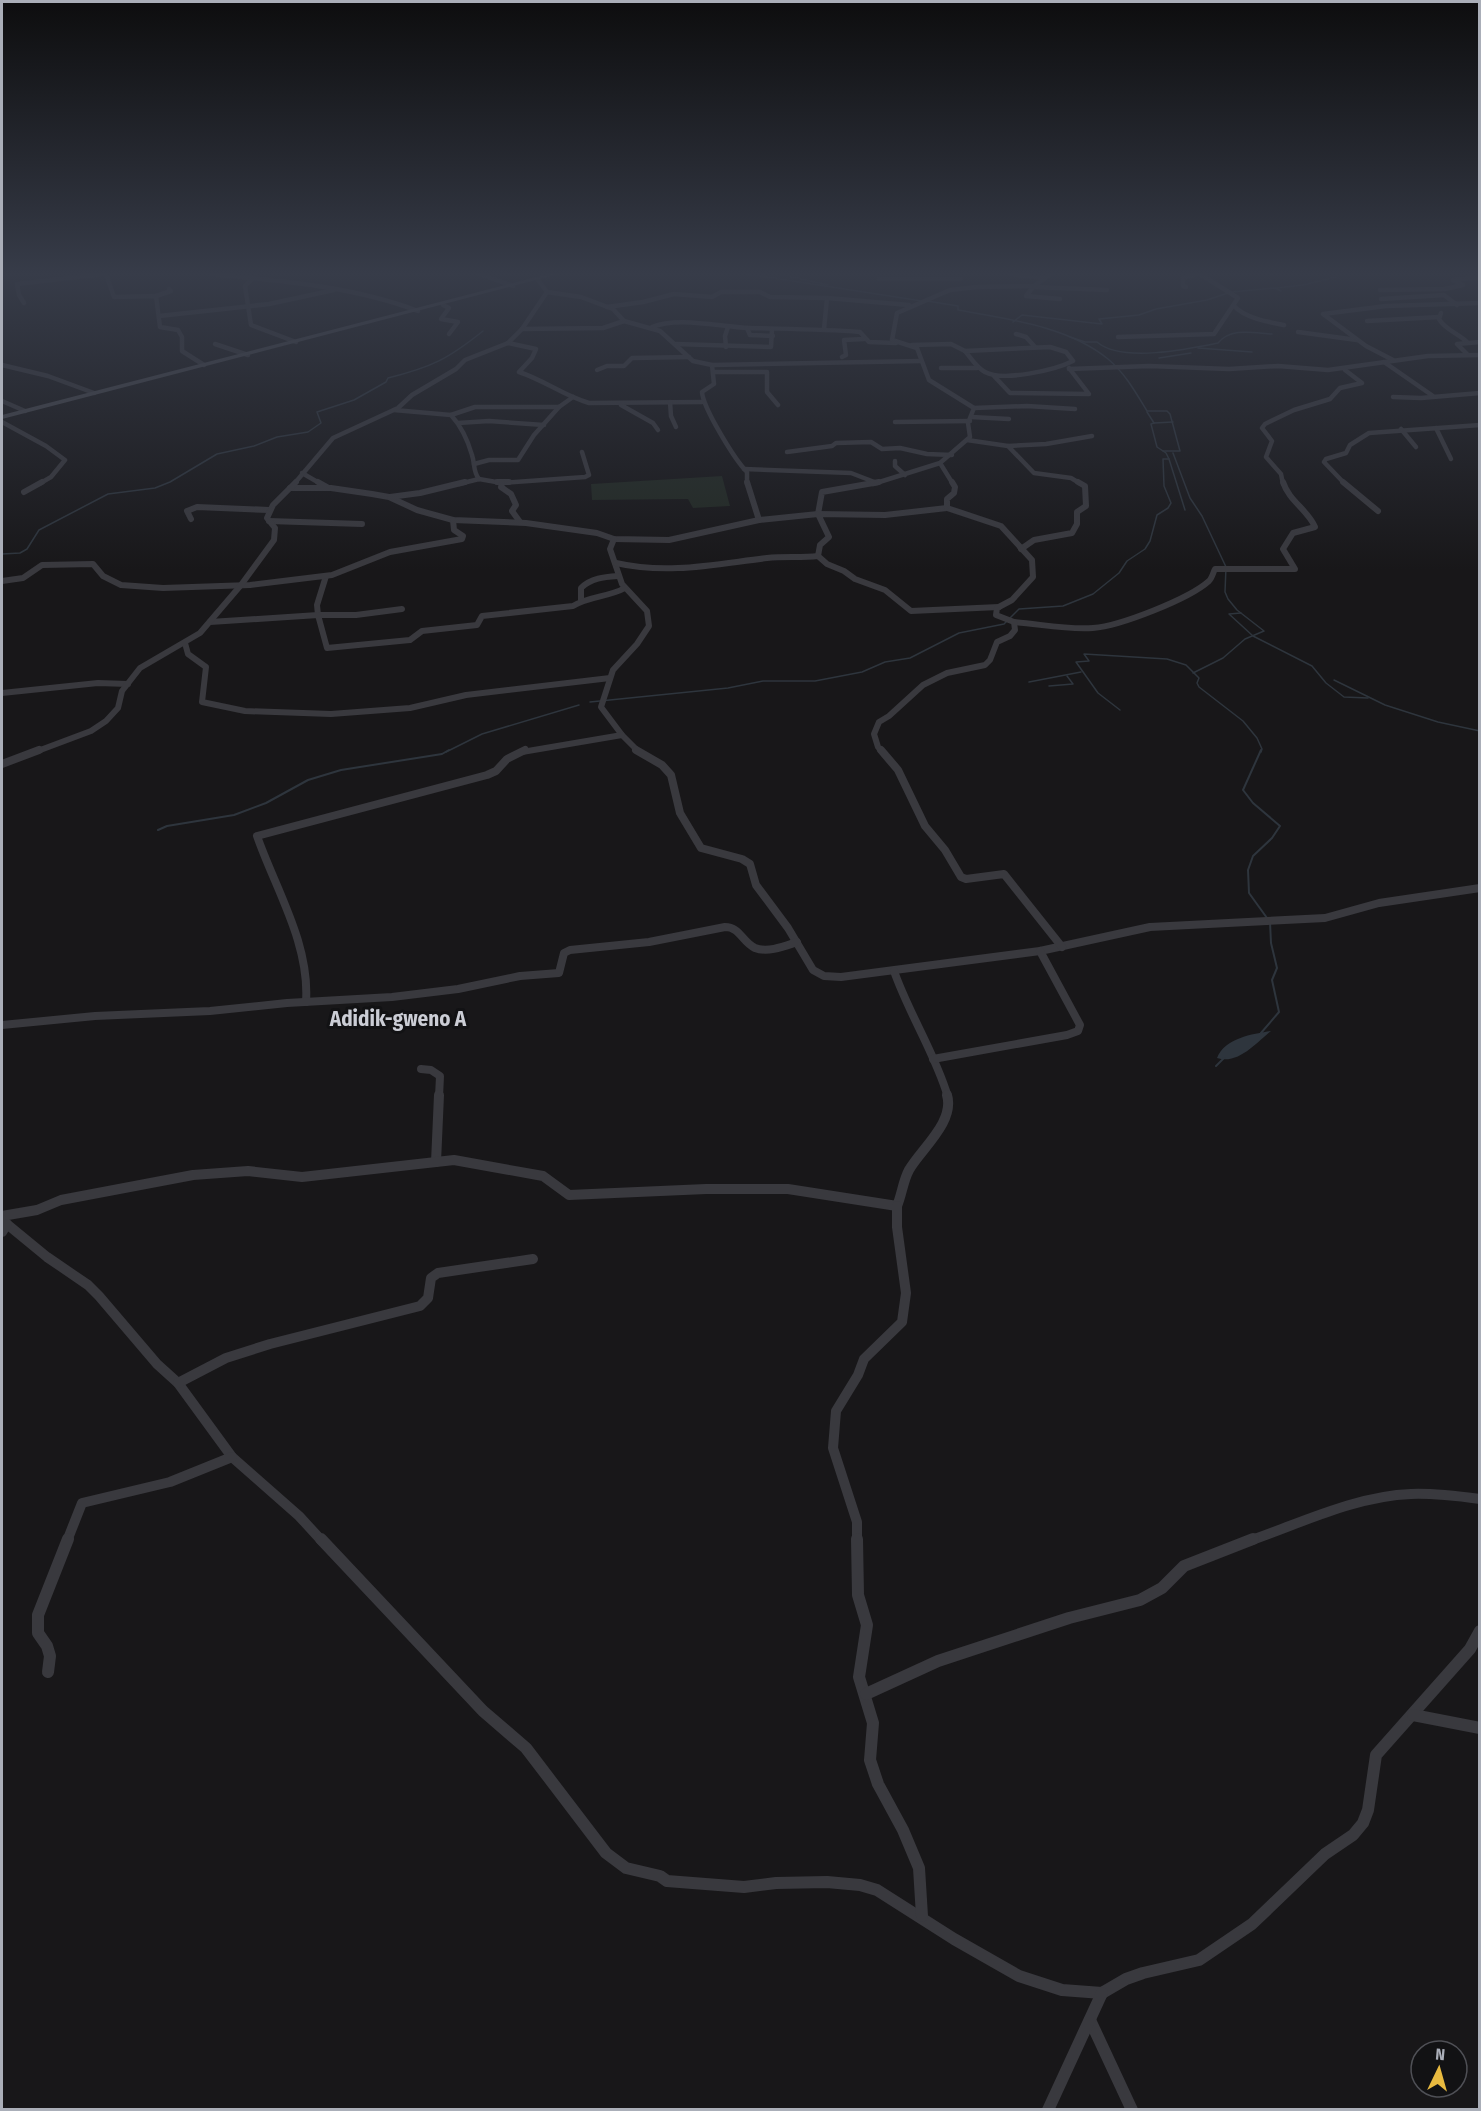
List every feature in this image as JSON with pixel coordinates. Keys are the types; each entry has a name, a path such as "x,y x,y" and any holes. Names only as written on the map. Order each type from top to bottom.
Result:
{"main road":[{"path":"2,417 174,373"}],"street":[{"path":"33,373 94,393"},
{"path":"2,765 101,726 118,708 121,694 141,668 200,633 241,585 274,540 275,528 267,515 269,510 329,441 340,433 394,410 412,395 450,373"},
{"path":"522,373 589,403 620,405 702,402"},
{"path":"714,373 713,386 702,392 702,402 717,424 722,437 730,446 737,462 747,474 747,487 759,520"},
{"path":"767,373 767,392 778,405"},
{"path":"926,373 929,380 974,408 1027,406 1075,409"},
{"path":"988,373 994,375 1010,393 1027,406"},
{"path":"994,375 1017,373"},
{"path":"1014,394 1089,394 1072,373"},
{"path":"999,607 996,615 1014,622 1070,628 1111,625 1189,593 1208,582 1215,569 1295,569 1283,549 1293,533 1313,530 1315,527 1312,520 1296,505 1284,486 1281,474 1266,457 1272,441 1262,428 1265,424 1294,410 1330,399 1340,388 1362,383 1349,373"},
{"path":"1399,373 1433,396"},
{"path":"1393,397 1420,398 1479,393"},
{"path":"474,464 489,460 518,460 534,435 559,407 573,397"},
{"path":"2,401 25,411"},
{"path":"670,402 670,413 676,427"},
{"path":"620,405 653,423 657,430"},
{"path":"394,410 451,415 475,408 559,407"},
{"path":"818,556 820,545 829,537 818,514 822,492 877,483 940,463 967,440 970,435 970,419 974,408"},
{"path":"451,415 458,423 474,464 474,474 479,479"},
{"path":"895,422 1009,419"},
{"path":"458,423 489,421 544,425"},
{"path":"2,422 29,435 48,449 59,452 65,460 51,477 24,492"},
{"path":"1378,511 1340,480 1324,462 1329,457 1346,453 1350,445 1369,432 1479,425"},
{"path":"1436,428 1451,459"},
{"path":"1401,429 1416,447"},
{"path":"967,440 1008,446 1043,445 1092,436"},
{"path":"788,452 832,446 836,443 867,442 882,449 906,448 927,454 952,455"},
{"path":"1008,446 1034,473 1075,479 1084,484 1086,489 1086,506 1077,512 1077,524 1072,533 1034,540 1021,549"},
{"path":"290,488 331,488 390,497 420,493 479,479 502,483 535,478 587,477 589,475 582,452"},
{"path":"895,461 896,467 905,475"},
{"path":"940,463 955,487 954,493 945,503 947,508"},
{"path":"744,469 851,473 877,483"},
{"path":"302,473 331,488"},
{"path":"502,483 501,487 511,494 516,505 512,511 520,522"},
{"path":"390,497 417,510 453,520 520,522 597,533 614,539 669,540 759,520 818,514 885,515 947,508 998,525 1032,560 1033,577 1012,600 999,607 911,611 885,590 855,579 844,571 827,564 818,556 776,557 676,569 639,568 616,563"},
{"path":"191,519 187,511 197,507 269,510"},
{"path":"2,581 23,578 42,565 93,564 104,576 121,585 163,588 241,585 326,576 347,571 390,552 460,539 463,536 454,530 453,520"},
{"path":"269,521 362,524"},
{"path":"614,539 610,549 618,576 625,588 647,610 649,626 632,650 616,666 610,678 602,707 637,751 662,765 671,775 680,813 701,848 742,859 750,864 756,885 797,942 807,962 813,970 824,976 841,977 894,971 1040,951 1150,927 1325,918 1379,903 1479,888"},
{"path":"326,576 317,606 327,648 410,640 422,631 477,625 482,616 573,606 581,601 612,594 625,588"},
{"path":"581,601 580,588 583,584 601,578 618,576"},
{"path":"210,622 365,614 402,609"},
{"path":"1014,622 1014,632 997,642 985,665 947,673 923,685 889,716 879,722 875,728 874,739 898,770 905,789 917,806 925,826 945,850 961,877 966,879 1004,874 1062,947"},
{"path":"185,643 188,654 206,667 202,702 245,711 318,714 399,709 466,694 610,678"},
{"path":"2,693 91,684 128,684"},
{"path":"306,1002 308,989 305,964 257,836 487,775 496,771 507,759 526,750 622,735"},
{"path":"2,1025 102,1015 210,1011 436,993 520,976 559,973 566,951 660,941 727,927 737,929 748,944 759,949 797,942"},
{"path":"933,1059 1067,1035 1078,1031 1078,1021 1040,951"},
{"path":"894,971 902,998 933,1059 947,1093 949,1107 941,1124 908,1172 897,1206 897,1227 906,1293 902,1322 864,1359 858,1376 836,1411 833,1448 857,1522 856,1576 858,1595 867,1625 859,1677 873,1723 870,1760 878,1784 920,1868 922,1916"},
{"path":"421,1069 431,1070 441,1076 436,1162"},
{"path":"897,1206 861,1202 814,1192 780,1189 569,1195 562,1193 555,1182 538,1175 504,1171 469,1161 436,1162 302,1177 248,1170 225,1174 193,1175 81,1196 28,1212 3,1223 88,1285 157,1364 178,1383 232,1457 299,1516 483,1711 526,1749 606,1854 615,1861 626,1868 675,1883 744,1887 777,1883 827,1882 877,1890 1019,1976 1062,1990 1102,1993 1126,1979 1143,1973 1199,1960 1252,1924 1325,1854 1353,1835 1363,1823 1368,1810 1376,1755 1470,1649 1479,1631"},
{"path":"178,1383 226,1358 270,1344 420,1306 428,1299 431,1278 438,1273 533,1259"},
{"path":"48,1672 51,1655 46,1642 38,1633 38,1615 82,1503 170,1482 232,1457"},
{"path":"866,1694 938,1661 1069,1618 1140,1600 1162,1588 1184,1566 1354,1504 1409,1494 1436,1494 1479,1499"},
{"path":"1413,1715 1479,1728"},
{"path":"1048,2109 1102,1993"},
{"path":"1090,2020 1132,2109"}],"shaded area":[{"path":"722,476 730,506 693,508 688,499 592,500 591,484"},
{"path":"1271,1031 1239,1056 1217,1058 1221,1051 1233,1041"}],"waterway":[{"path":"2,554 20,553 27,549 39,530 108,494 155,488 170,482 217,454 254,446 277,437 308,432 321,423 317,412 354,400 386,382 388,378 407,373"},
{"path":"1122,373 1147,411 1167,411 1172,422"},
{"path":"1147,412 1154,423"},
{"path":"1154,423 1172,422"},
{"path":"1163,451 1180,451 1172,422"},
{"path":"1154,423 1151,424 1157,447 1163,451"},
{"path":"1163,451 1169,459"},
{"path":"1173,453 1190,498 1202,516 1226,567 1225,592 1228,599 1241,613"},
{"path":"590,702 728,688 763,681 815,681 862,672 885,662 910,658 959,633 1004,624 1019,609 1063,606 1093,594 1119,573 1127,561 1145,549 1150,541 1157,515 1168,508 1171,503 1164,486 1163,459 1169,459"},
{"path":"1169,459 1185,510"},
{"path":"1241,613 1264,631 1253,636"},
{"path":"1241,613 1229,614 1253,636"},
{"path":"1194,673 1223,658 1245,639 1253,636"},
{"path":"1253,636 1312,666 1326,683 1344,697 1368,698"},
{"path":"1120,710 1098,693 1076,662 1089,661 1084,654 1167,659 1186,665 1194,673"},
{"path":"1029,682 1081,672"},
{"path":"1194,673 1199,678 1197,683 1199,687 1243,721 1257,738 1261,752"},
{"path":"1049,686 1073,684 1067,676"},
{"path":"1334,680 1385,705 1438,722 1480,731"},
{"path":"446,752 482,734 579,705"},
{"path":"158,830 167,826 234,815 266,803 308,780 341,770 442,754 449,750"},
{"path":"1261,750 1243,790 1253,803 1280,826 1272,838 1253,856 1248,870 1249,893 1267,918"},
{"path":"1261,1033 1279,1012 1272,980 1277,968 1271,943 1270,922"},
{"path":"1216,1066 1224,1058"}],"district":[{"name":"Adidik-gweno A","path":"398,1019"}]}
